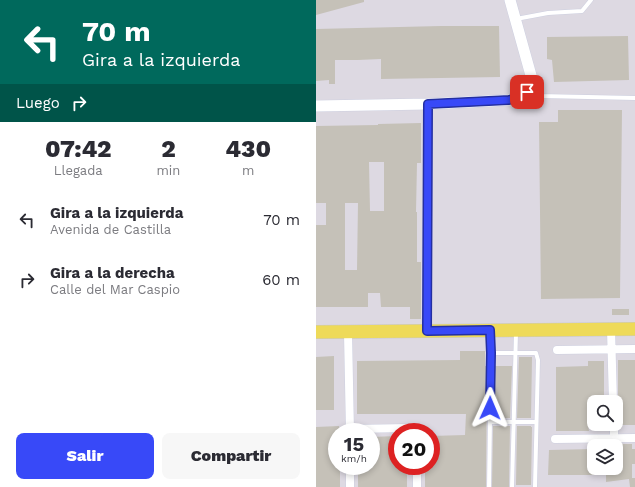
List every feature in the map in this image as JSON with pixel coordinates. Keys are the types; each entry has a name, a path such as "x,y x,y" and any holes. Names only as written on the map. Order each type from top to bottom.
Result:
{"main road":[{"path":"316,332 635,329"}],"street":[{"path":"316,106 428,104 509,100 521,97 527,92 532,79 510,0"},
{"path":"427,331 428,104"},
{"path":"611,329 613,395"},
{"path":"348,332 350,423"},
{"path":"557,350 635,349"},
{"path":"614,431 614,438"},
{"path":"555,439 635,438"},
{"path":"350,475 350,487"},
{"path":"417,475 417,487"}],"lane":[{"path":"515,20 548,13 582,12 591,0"},
{"path":"527,92 540,96 635,98"},
{"path":"488,487 491,353 490,330"},
{"path":"512,487 516,330"},
{"path":"491,353 536,353 538,360 535,487"},
{"path":"490,422 536,422"}],"shaded area":[{"path":"316,0 635,0 635,487 316,487"}],"building":[{"path":"316,0 364,0 364,2 316,15"},
{"path":"499,26 500,77 381,79 381,59 335,60 335,84 329,84 329,80 316,81 316,29"},
{"path":"628,36 629,80 554,82 552,60 547,59 547,37"},
{"path":"558,110 622,110 620,298 541,299 539,122 558,122"},
{"path":"421,123 421,163 417,163 416,212 417,262 421,262 421,319 410,319 410,307 381,307 380,293 368,293 368,307 316,307 316,225 326,225 326,203 316,203 316,126","holes":["369,162 384,162 384,211 370,211","345,203 358,203 357,270 345,270"]},
{"path":"612,309 629,309 629,315 612,315"},
{"path":"460,351 485,351 485,366 487,366 486,487 425,487 425,475 440,475 440,436 465,435 466,414 357,414 357,361 460,360"},
{"path":"334,356 334,410 316,410 316,357"},
{"path":"519,357 532,357 531,418 517,418"},
{"path":"618,360 635,360 635,425 623,425 623,395 618,395"},
{"path":"588,361 604,361 604,395 587,395 587,431 556,431 556,367 588,366"},
{"path":"494,366 512,366 510,418 494,418"},
{"path":"328,426 328,475 340,475 340,487 316,487 316,427"},
{"path":"493,426 510,426 509,487 492,487"},
{"path":"517,426 532,427 531,485 516,485"},
{"path":"388,436 388,475 407,475 407,487 358,487 358,475 380,475 380,437"},
{"path":"623,444 632,444 632,449 635,449 635,464 632,464 632,478 635,478 635,487 630,487 629,479 606,482 606,475 623,475"},
{"path":"587,449 587,475 548,475 549,450"}],"route":[{"path":"490,408 490,330 427,331 428,104 509,100 521,97 527,92"}]}
